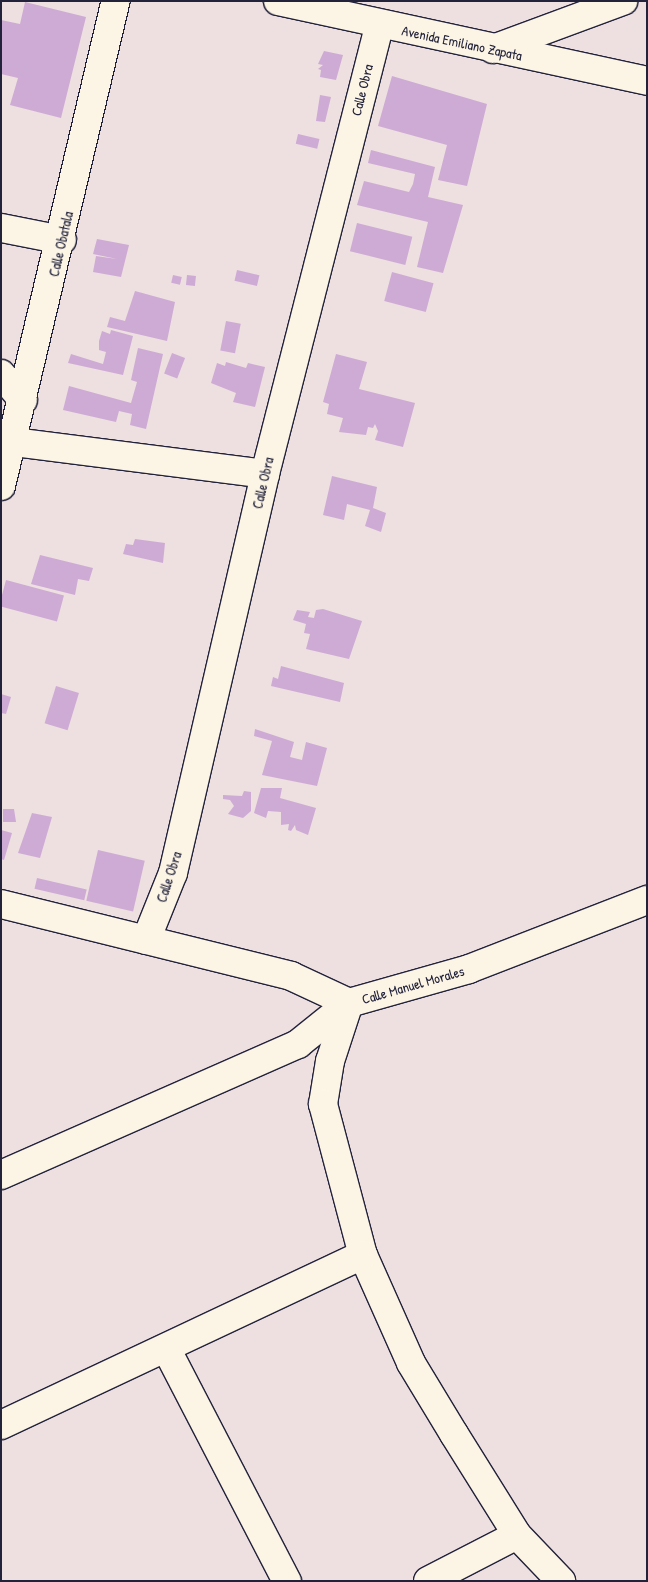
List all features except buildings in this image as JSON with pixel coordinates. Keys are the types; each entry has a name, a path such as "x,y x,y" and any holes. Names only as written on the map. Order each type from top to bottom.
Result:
{"street":[{"name":"Calle Obatala","path":"1,486 62,240 116,1"},
{"name":"Avenida Emiliano Zapata","path":"278,1 379,26 647,81"},
{"path":"493,49 623,1"},
{"name":"Calle Obra","path":"146,940 174,873 265,474 379,26"},
{"path":"1,228 62,240"},
{"path":"1,374 23,400"},
{"path":"13,442 265,474"},
{"name":"Calle Manuel Morales","path":"1,904 291,976 349,1003 469,969 647,900"},
{"path":"1,1175 298,1044 349,1003"},
{"path":"349,1003 330,1061 323,1104 363,1255 411,1362 517,1535 561,1581"},
{"path":"1,1425 363,1255"},
{"path":"166,1348 287,1581"},
{"path":"428,1581 517,1535"}]}
